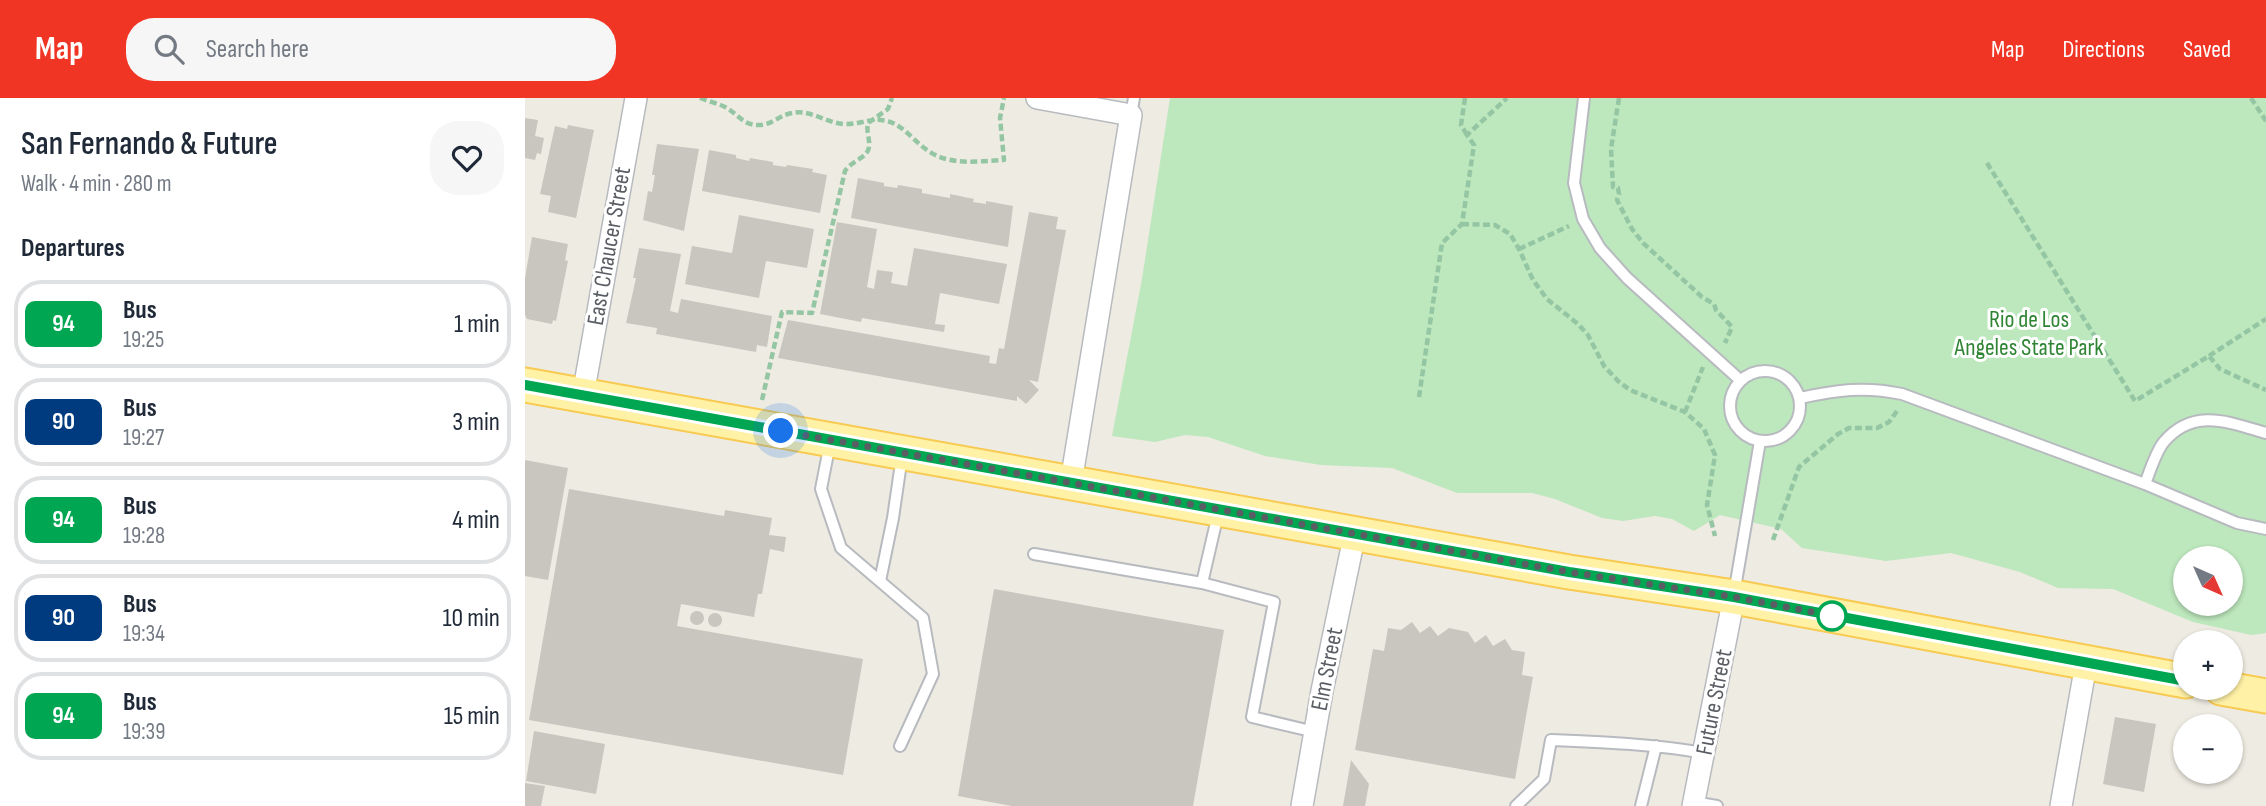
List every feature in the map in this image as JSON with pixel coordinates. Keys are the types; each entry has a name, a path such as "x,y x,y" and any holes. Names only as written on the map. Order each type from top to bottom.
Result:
{"main road":[{"path":"525,385 1219,511 1569,572 1734,597 2173,679"},
{"path":"2243,692 2266,696"}],"street":[{"name":"East Chaucer Street","path":"583,395 636,98"},
{"path":"1037,98 1133,106 1071,482"},
{"name":"Elm Street","path":"1302,806 1355,533"},
{"name":"Future Street","path":"1693,804 1734,597"},
{"path":"2061,806 2086,664"}],"lane":[{"path":"1584,98 1574,183 1583,219 1600,248 1627,278 1740,380"},
{"path":"1759,371 1780,374 1789,379 1800,398 1797,421 1791,430 1771,440 1749,437 1733,422 1730,400 1733,390 1740,380 1749,374 1759,371"},
{"path":"1800,398 1875,388 1906,396 2145,484 2237,523 2266,529"},
{"path":"2145,484 2162,445 2182,426 2209,419 2266,433"},
{"path":"831,440 821,489 841,548 923,618 933,674 900,746"},
{"path":"1734,597 1760,440"},
{"path":"880,581 893,518 902,453"},
{"path":"1202,583 1219,511"},
{"path":"1034,554 1202,583 1274,602 1252,717 1315,732"},
{"path":"1515,806 1544,779 1551,740 1657,746 1704,753"},
{"path":"1641,806 1657,746"},
{"path":"1693,804 1717,806"}],"path":[{"path":"700,98 728,108 741,120 754,125 768,125 790,113 801,112 828,122 847,124 872,119 889,121 899,126 929,152 958,162 1004,160 1000,118 1004,98"},
{"path":"756,427 782,312 812,313 845,171 850,163 868,151 868,123 888,109 893,98"},
{"path":"1419,397 1442,243 1462,224 1474,145 1461,125 1465,98"},
{"path":"1467,135 1507,98"},
{"path":"1619,98 1611,164 1613,187 1618,188 1617,200 1632,229 1643,243 1702,297 1714,304 1716,310 1732,327 1725,343 1700,370 1685,412"},
{"path":"2251,98 2266,121"},
{"path":"1987,163 2136,401 2266,320"},
{"path":"1519,249 1583,219"},
{"path":"1462,224 1495,225 1510,234 1533,279 1547,299 1588,335 1604,366 1618,381 1630,390 1685,412 1704,429 1715,455 1707,505 1715,536"},
{"path":"2209,356 2220,369 2266,390"},
{"path":"1773,540 1799,467 1849,428 1877,428 1889,422 1906,396"}],"green space":[{"name":"Rio de Los Angeles State Park","path":"1170,98 2266,98 2266,633 2251,635 2243,633 2243,630 2229,630 2178,616 2243,616 2243,546 2173,546 2173,614 2113,589 2058,588 2020,572 1951,553 1886,561 1802,548 1781,529 1720,515 1694,531 1672,519 1655,516 1623,521 1602,518 1532,493 1457,493 1392,468 1321,465 1265,456 1208,437 1185,435 1155,442 1112,436 1142,279"}],"building":[{"path":"525,118 538,120 535,136 544,138 541,154 537,153 535,160 525,158"},
{"path":"568,125 594,130 576,218 548,212 551,196 540,194 555,126 567,129"},
{"path":"657,144 699,149 684,231 643,220 648,191 652,192"},
{"path":"709,150 736,155 736,158 749,161 750,158 773,162 773,165 813,169 812,172 827,175 820,213 702,191"},
{"path":"858,178 884,183 884,186 922,189 922,193 950,198 950,194 974,199 973,202 986,204 986,201 1013,206 1008,247 851,218"},
{"path":"1029,212 1058,217 1056,229 1066,230 1038,382 1029,380 1039,390 1026,404 1017,396 1017,401 778,358 788,320 990,356 989,363 996,364 999,348 1004,349"},
{"path":"739,215 814,229 807,268 766,261 759,298 685,284 692,246 732,253"},
{"path":"837,222 877,229 867,287 874,289 877,270 893,272 891,283 907,286 914,248 1007,264 999,304 940,293 935,324 945,325 944,332 820,314"},
{"path":"532,237 568,244 565,260 568,261 556,321 553,320 552,324 527,319 525,315 525,278"},
{"path":"639,248 681,254 670,311 678,313 681,299 772,316 767,347 757,345 756,352 656,334 657,328 626,323 636,278 633,278"},
{"path":"525,460 568,468 548,580 525,576"},
{"path":"569,489 724,516 725,510 772,518 769,535 786,537 784,552 770,549 762,594 758,594 754,617 681,604 677,626 863,659 843,775 529,720"},
{"path":"994,589 1224,630 1193,806 1012,806 958,796"},
{"path":"697,611 702,613 702,623 697,625 692,623 690,618 692,613"},
{"path":"715,613 720,615 720,625 715,627 710,625 708,620 710,615"},
{"path":"1412,622 1420,633 1430,626 1438,636 1449,628 1468,632 1475,643 1486,635 1493,646 1505,639 1512,650 1525,652 1522,675 1533,677 1515,779 1355,750 1373,649 1384,651 1388,628 1401,630"},
{"path":"2115,717 2156,724 2144,792 2103,784"},
{"path":"534,731 605,744 596,794 526,781"},
{"path":"1351,760 1369,784 1365,806 1343,806"},
{"path":"525,783 545,786 541,806 525,806"}],"bus line":[{"name":"94","path":"525,385 1219,511 1569,572 1734,597 2173,679"}],"route":[{"path":"781,431 1219,511 1839,617 1832,616"}]}
